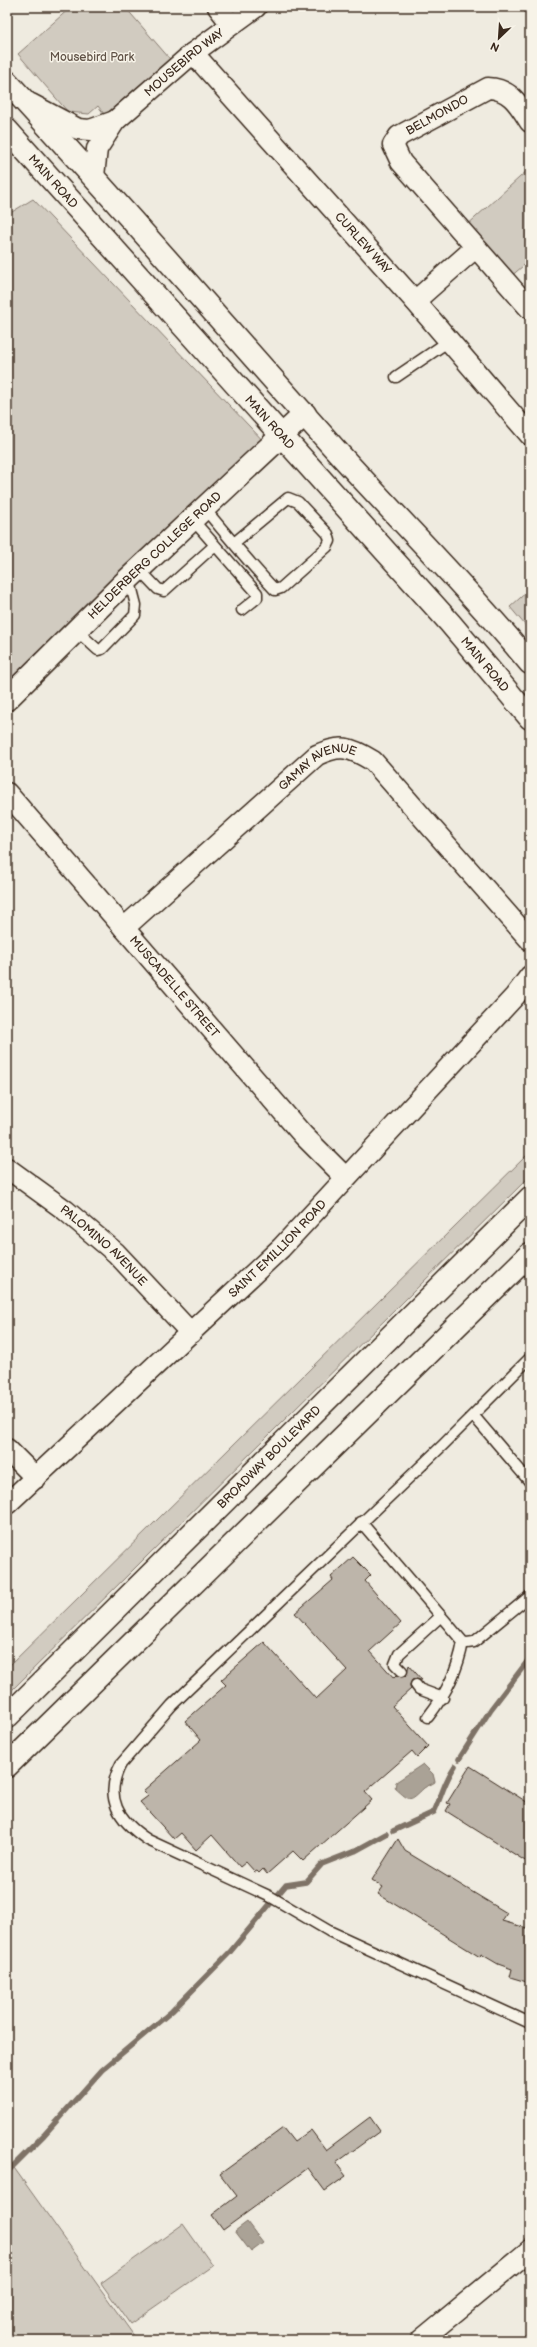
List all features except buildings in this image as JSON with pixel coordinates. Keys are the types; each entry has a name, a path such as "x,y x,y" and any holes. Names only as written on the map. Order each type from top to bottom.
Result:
{"main road":[{"path":"7,82 94,176 305,414 504,631 530,663"},
{"name":"MAIN ROAD","path":"7,130 282,434 450,623 530,718"},
{"name":"HELDERBERG COLLEGE ROAD","path":"7,699 134,574 305,414"},
{"name":"BROADWAY BOULEVARD","path":"7,1717 530,1198"},
{"path":"7,1766 530,1254"}],"street":[{"path":"218,7 231,24"},
{"name":"MOUSEBIRD WAY","path":"94,176 97,148 115,121 194,53 231,24 256,7"},
{"name":"CURLEW WAY","path":"194,53 415,301 530,435"},
{"name":"BELMONDO","path":"530,122 512,97 504,91 488,88 399,136 395,141 394,152 475,248 530,309"},
{"name":"MOUSEBIRD WAY","path":"22,99 78,129 90,130 115,121"},
{"path":"415,301 475,248"},
{"name":"GAMAY AVENUE","path":"124,928 317,755 332,748 346,748 373,761 530,940"},
{"name":"MUSCADELLE STREET","path":"7,793 303,1135 346,1177"},
{"name":"SAINT EMILLION ROAD","path":"7,1504 281,1248 515,996 530,976"},
{"name":"PALOMINO AVENUE","path":"7,1168 65,1210 116,1253 191,1333"},
{"path":"7,1449 36,1478"},
{"path":"421,2340 530,2250"}],"lane":[{"path":"396,378 449,341"},
{"path":"198,514 234,543 274,588 278,590 327,547 330,541 328,534 298,502 288,498 234,543"},
{"path":"198,514 215,545 257,593 257,598 242,610"},
{"path":"134,574 164,592 215,545"},
{"path":"76,630 98,650 102,649 135,615 136,605 134,574"},
{"path":"530,1358 473,1415 172,1705 121,1764 114,1781 114,1799 119,1813 132,1829 164,1849 253,1888 329,1931 530,2023"},
{"path":"473,1415 530,1482"},
{"path":"361,1522 464,1642 474,1642 530,1596"},
{"path":"402,1671 395,1664 399,1654 441,1616"},
{"path":"428,1718 443,1698 452,1681 464,1642"},
{"path":"416,1685 419,1689 443,1698"}],"green space":[{"name":"Mousebird Park","path":"71,7 125,7 170,59 105,115 98,106 89,114 68,112 18,54"},
{"path":"530,168 530,260 509,278 465,227"},
{"path":"33,199 269,447 7,690 7,215"},
{"path":"530,589 530,631 510,607"},
{"path":"530,1152 530,1176 7,1695 7,1668"},
{"path":"7,2158 137,2340 7,2340"},
{"path":"183,2224 213,2266 130,2324 101,2283"}],"shaded area":[{"path":"423,1764 433,1774 435,1782 424,1788 412,1798 407,1798 395,1788 396,1782"},
{"path":"247,2222 263,2243 251,2252 235,2231"}],"waterway":[{"path":"459,1759 491,1709 530,1658"},
{"path":"393,1831 434,1812 455,1766"},
{"path":"7,2172 44,2135 102,2070 172,2011 230,1952 286,1885 306,1882 322,1864 355,1851 386,1834"}]}
